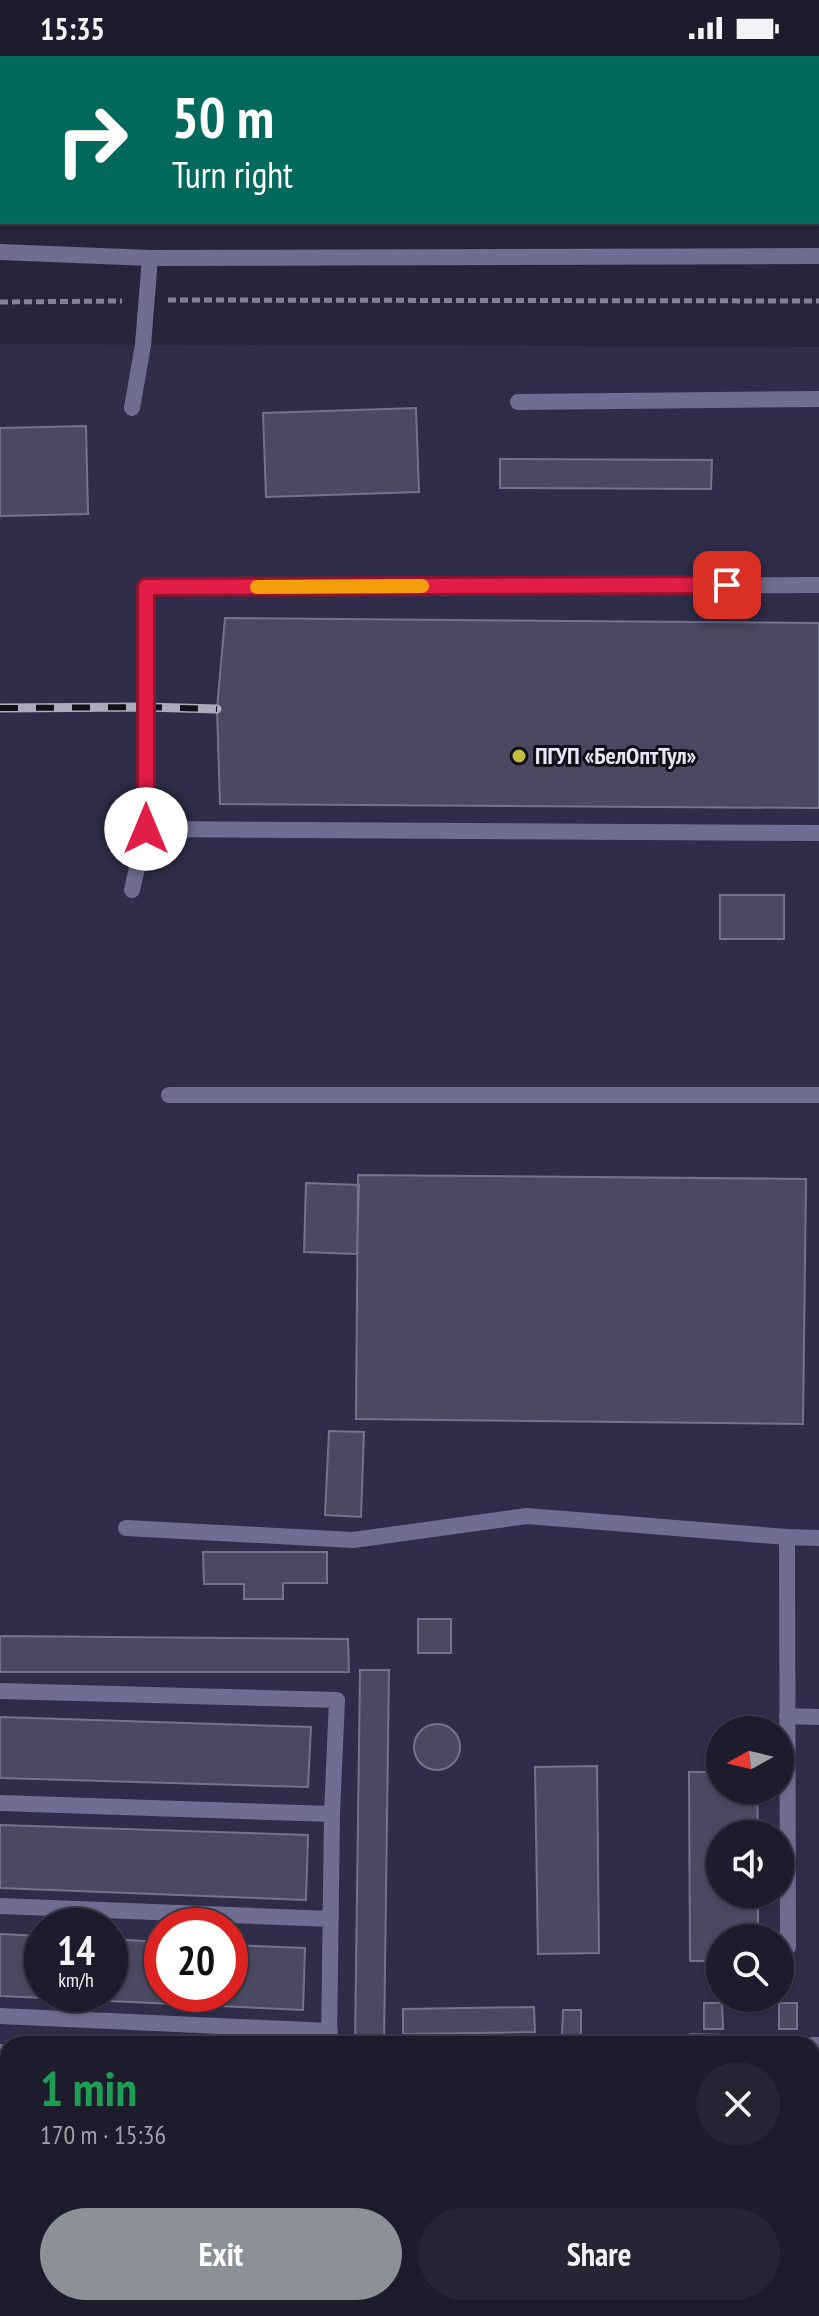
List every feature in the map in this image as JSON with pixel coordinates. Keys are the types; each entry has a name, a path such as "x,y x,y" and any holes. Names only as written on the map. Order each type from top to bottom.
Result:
{"street":[{"path":"0,252 150,258 819,256"},
{"path":"132,408 143,345 150,258"},
{"path":"518,402 819,399"},
{"path":"132,890 146,829 146,587 819,585"},
{"path":"146,829 819,833"},
{"path":"169,1095 819,1095"},
{"path":"126,1528 353,1540 527,1516 819,1538"},
{"path":"787,1537 787,1716"},
{"path":"0,1691 337,1700 329,2036"},
{"path":"794,1716 819,1717"},
{"path":"0,1803 332,1814"},
{"path":"787,1804 788,1924"},
{"path":"0,1906 331,1919"},
{"path":"0,2016 299,2036"}],"path":[{"path":"0,302 819,301"}],"shaded area":[{"path":"0,344 819,347 819,2036 0,2036"}],"building":[{"path":"416,408 419,492 266,497 263,413"},
{"path":"86,426 88,514 0,516 0,428"},
{"path":"500,459 712,460 711,489 500,488"},
{"name":"ПГУП «БелОптТул»","path":"225,618 819,623 819,808 220,804 217,709"},
{"path":"720,895 784,895 784,939 720,939"},
{"path":"358,1175 806,1179 803,1424 356,1419"},
{"path":"306,1183 359,1185 357,1254 304,1252"},
{"path":"329,1431 364,1432 361,1517 325,1515"},
{"path":"203,1552 327,1552 327,1583 283,1583 283,1599 244,1599 244,1584 204,1584"},
{"path":"418,1619 451,1619 451,1653 418,1653"},
{"path":"0,1636 348,1639 349,1672 0,1672"},
{"path":"360,1670 389,1670 384,2036 355,2036"},
{"path":"0,1717 311,1727 308,1787 0,1778"},
{"path":"437,1724 453,1731 460,1747 453,1763 437,1770 421,1763 414,1747 421,1731"},
{"path":"597,1766 599,1953 538,1954 535,1767"},
{"path":"689,1772 706,1772 706,1804 757,1804 758,1820 706,1820 706,1908 758,1908 758,1924 706,1924 706,1961 690,1961"},
{"path":"0,1825 308,1835 306,1900 0,1888"},
{"path":"0,1934 24,1935 24,1997 0,1996"},
{"path":"128,1940 144,1941 144,2003 128,2002"},
{"path":"248,1946 305,1948 303,2010 248,2007"},
{"path":"706,2003 706,2012 722,2012 723,2029 704,2029"},
{"path":"794,2003 797,2003 797,2029 779,2029 779,2012 794,2012"},
{"path":"534,2007 535,2032 403,2034 403,2009"},
{"path":"563,2010 581,2010 581,2036 562,2036"}],"railway":[{"path":"0,708 217,709"}],"slow traffic":[{"path":"257,587 422,586"}],"place":[{"name":"ПГУП «БелОптТул»","path":"519,756"}],"route":[{"path":"146,829 146,587 727,585"}]}
